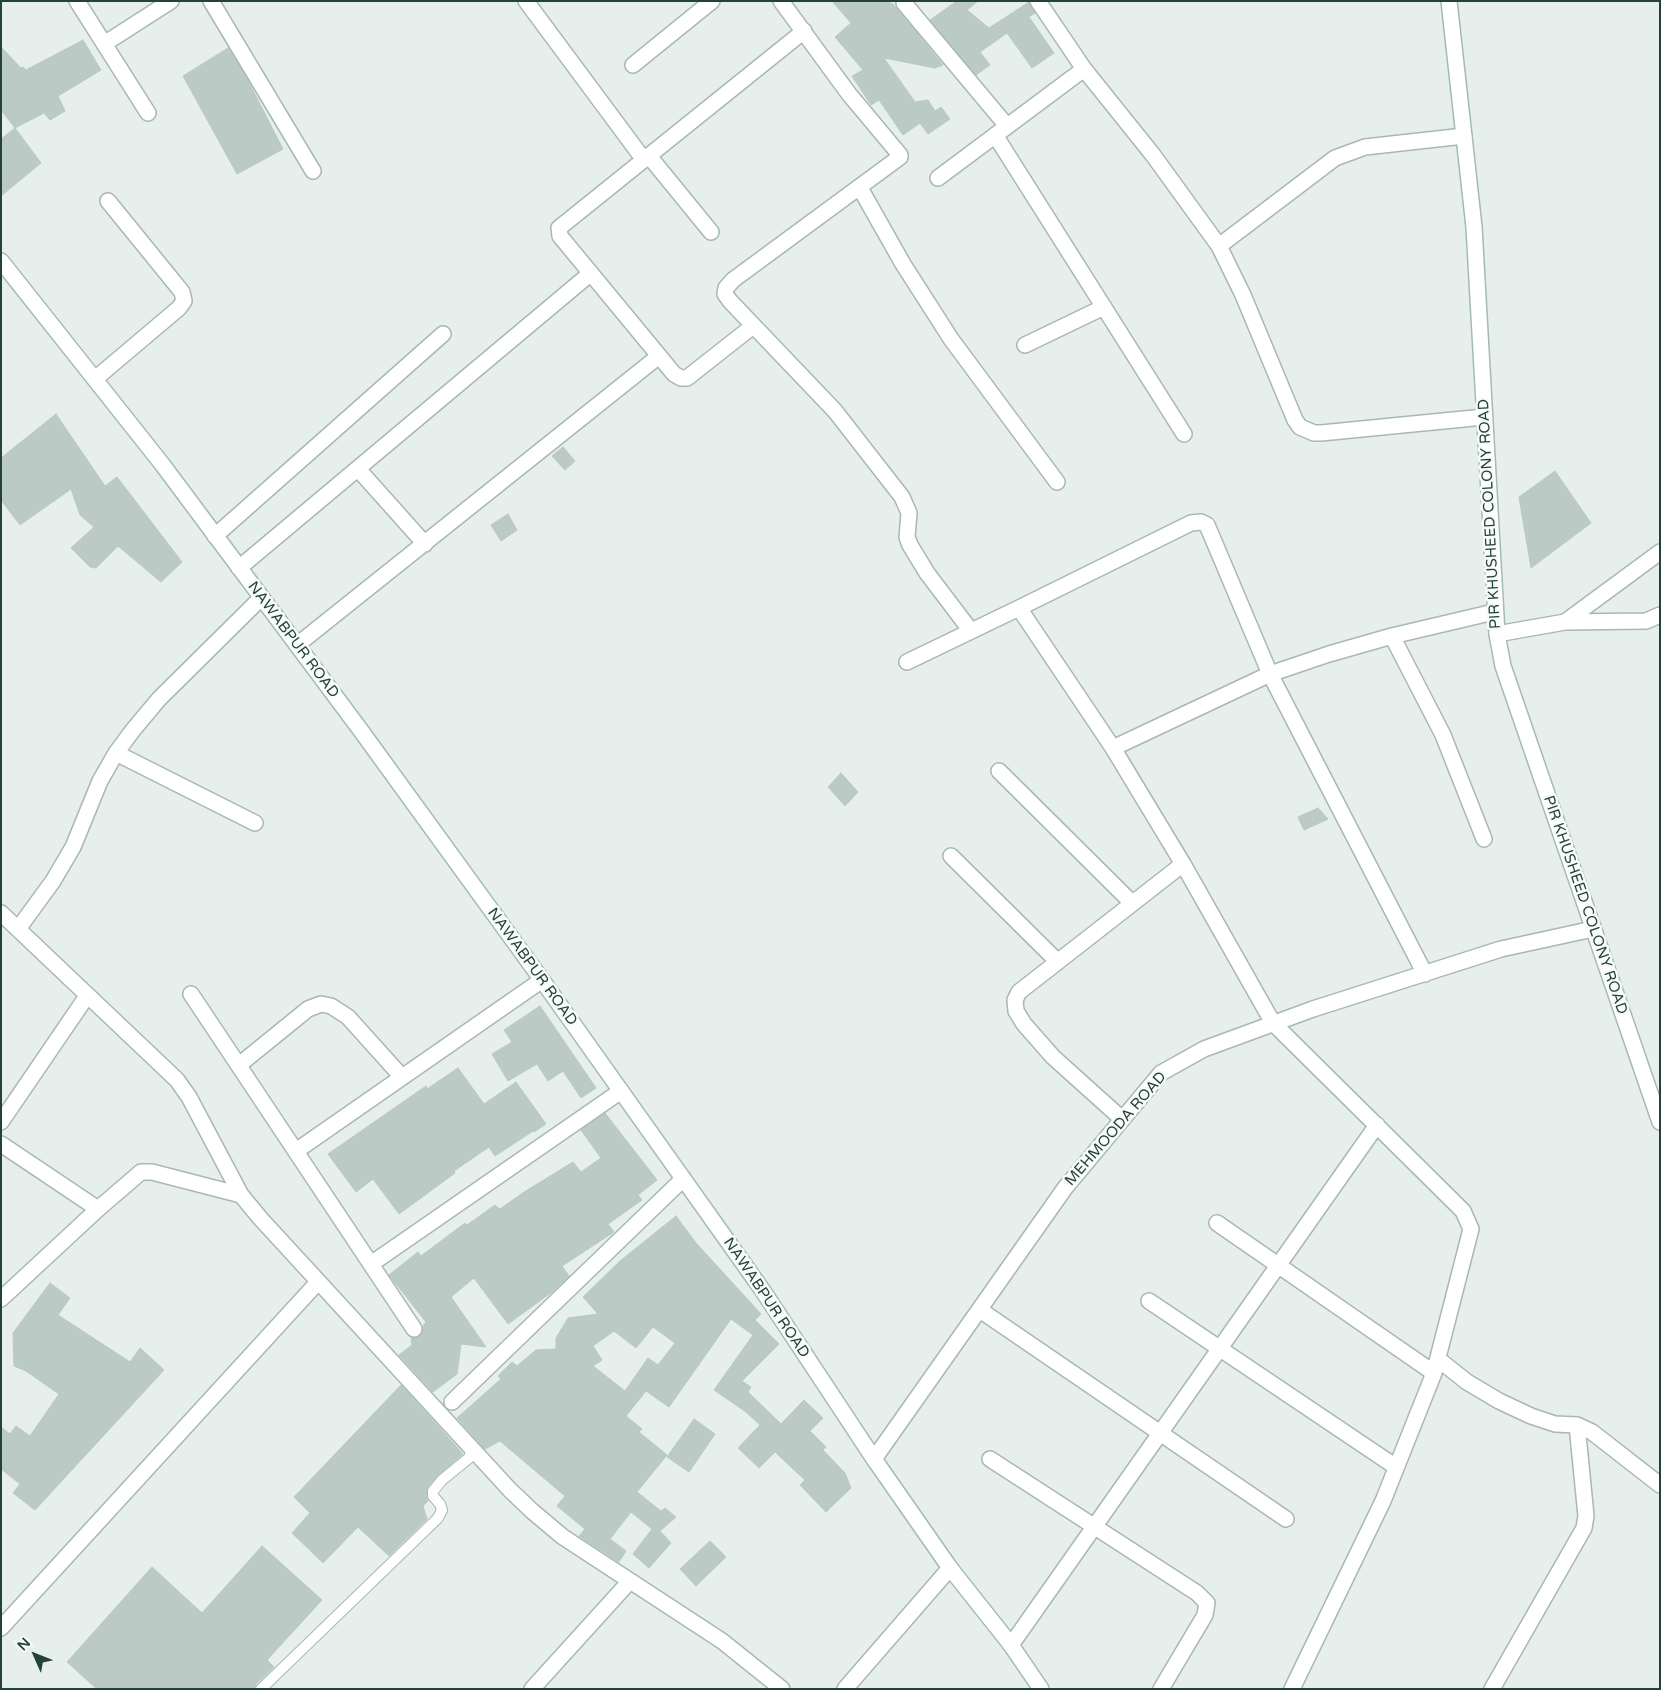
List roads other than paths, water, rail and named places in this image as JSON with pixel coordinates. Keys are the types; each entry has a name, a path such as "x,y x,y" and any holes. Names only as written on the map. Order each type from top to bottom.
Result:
{"street":[{"path":"77,1 148,113"},
{"path":"104,44 171,1"},
{"path":"211,1 313,171"},
{"path":"526,1 647,158 711,232"},
{"path":"633,65 712,1"},
{"path":"781,1 849,94 900,155 899,160 733,280 726,288 725,294 753,326 835,411 902,498 909,513 907,537 910,546 926,573 971,631"},
{"path":"1038,1 1084,69 1154,155 1219,246 1243,296 1295,420 1300,427 1314,433 1321,433 1484,417"},
{"name":"PIR KHUSHEED COLONY ROAD","path":"1449,1 1474,227 1496,634 1504,666 1660,1122"},
{"path":"904,3 1001,131 1104,307 1184,434"},
{"path":"753,326 687,378 681,378 674,374 560,236 559,228 804,31"},
{"path":"938,178 1084,69"},
{"path":"1219,246 1335,158 1365,147 1464,136"},
{"path":"860,188 902,264 951,339 1057,482"},
{"path":"95,379 179,308 184,301 182,292 108,200"},
{"name":"NAWABPUR ROAD","path":"1,261 162,464 359,728 542,980 763,1291 874,1459 950,1568 1041,1689"},
{"path":"239,568 591,274"},
{"path":"1024,345 1104,307"},
{"path":"215,536 443,334"},
{"path":"297,646 659,356"},
{"path":"358,469 425,544"},
{"path":"907,662 1191,523 1200,522 1207,525 1270,674 1425,974"},
{"path":"1566,622 1660,552"},
{"path":"18,929 53,881 73,847 100,781 116,753 159,699 261,598"},
{"path":"1019,608 1113,748 1183,864 1273,1023 1463,1211 1471,1229 1436,1366 1383,1501 1292,1689"},
{"path":"1113,748 1270,674 1328,654 1392,636 1494,612"},
{"path":"1496,634 1566,622 1646,621 1660,615"},
{"path":"1392,636 1443,735 1484,839"},
{"path":"116,753 255,822"},
{"path":"999,771 1132,903"},
{"path":"952,856 1057,961"},
{"path":"1122,1119 1053,1057 1024,1024 1016,1010 1015,1000 1019,992 1057,961 1183,864"},
{"path":"1,913 177,1080 189,1098 242,1195 284,1246 532,1512 563,1537 722,1641 782,1689"},
{"name":"MEHMOODA ROAD","path":"874,1459 1065,1188 1161,1073 1204,1049 1273,1023 1501,949 1593,929"},
{"path":"296,1151 542,980"},
{"path":"191,994 414,1329"},
{"path":"1,1122 87,996"},
{"path":"239,1065 308,1009 321,1004 331,1006 348,1017 402,1077"},
{"path":"371,1264 621,1091"},
{"path":"1010,1646 1377,1125"},
{"path":"1,1144 98,1209"},
{"path":"2,1298 141,1172 152,1172 242,1195"},
{"path":"452,1402 683,1178"},
{"path":"1217,1223 1278,1265 1436,1366 1531,1416 1554,1424 1577,1425 1592,1432 1660,1485"},
{"path":"1,1628 318,1282"},
{"path":"1149,1301 1396,1467"},
{"path":"980,1310 1286,1519"},
{"path":"1492,1689 1584,1528 1586,1516 1577,1425"},
{"path":"990,1459 1197,1594 1207,1603 1205,1615 1161,1689"},
{"path":"845,1689 950,1568"},
{"path":"532,1689 630,1581"}],"lane":[{"path":"261,1689 438,1518 442,1510 432,1491 442,1480 469,1458 472,1448"}]}
